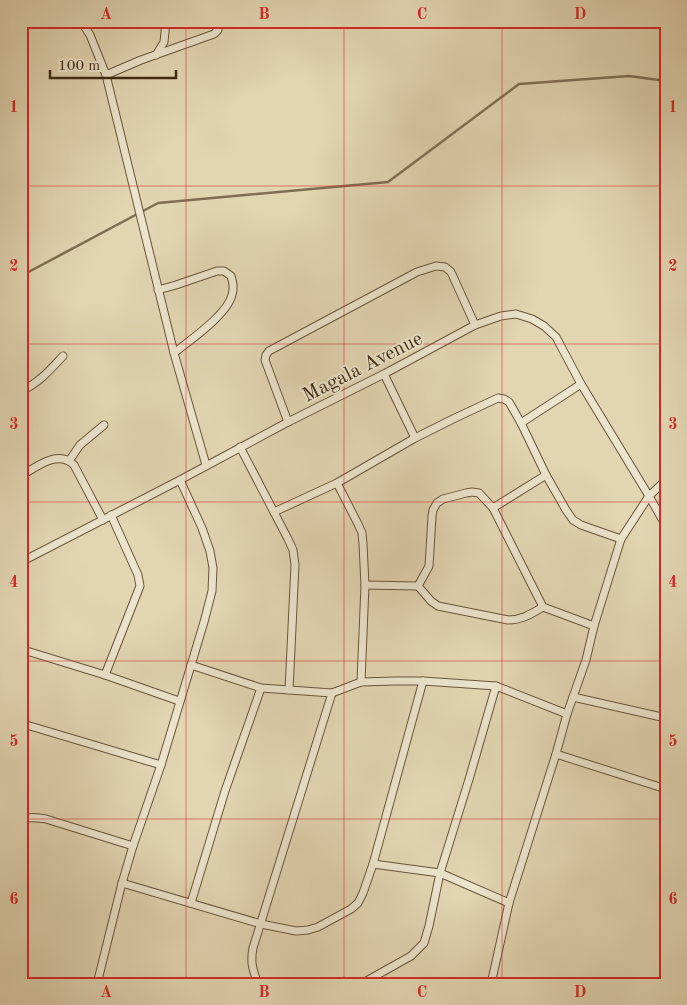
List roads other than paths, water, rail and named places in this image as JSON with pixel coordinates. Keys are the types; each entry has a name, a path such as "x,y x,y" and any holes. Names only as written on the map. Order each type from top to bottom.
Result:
{"street":[{"path":"82,21 90,35 106,75 174,353 206,465"},
{"path":"156,56 164,42 166,21"},
{"path":"106,75 140,60 156,56 214,34 218,30 218,21"},
{"path":"288,422 265,360 266,355 277,347 417,272 436,266 446,266 451,272 475,325"},
{"path":"158,290 176,286 217,271 224,270 232,276 232,296 228,305 214,321 174,353"},
{"name":"Magala Avenue","path":"21,562 475,325 501,316 516,314 532,319 544,326 556,337 581,384 666,526"},
{"path":"21,391 41,379 63,356"},
{"path":"384,374 415,438"},
{"path":"521,423 581,384"},
{"path":"274,512 337,483 415,438 498,398 508,402 521,423 546,475 573,520 589,528 621,539"},
{"path":"69,461 80,446 104,425"},
{"path":"240,447 293,550 295,565 289,690"},
{"path":"21,476 44,462 56,458 69,461 74,465 103,520"},
{"path":"493,508 546,475"},
{"path":"97,984 133,846 161,765 212,591 213,568 210,551 202,528 180,480"},
{"path":"491,984 509,903 567,714 586,660 594,626 621,539 649,496 666,480"},
{"path":"337,483 362,533 364,585 361,682"},
{"path":"418,586 428,566 432,516 437,503 443,499 472,492 479,493 493,508 543,607 594,626"},
{"path":"105,675 140,586 138,574 110,515"},
{"path":"364,585 418,586 438,606 508,620 518,620 543,607"},
{"path":"21,651 30,652 105,675 179,701"},
{"path":"191,665 261,688 332,693 361,682 423,682 496,686 567,714"},
{"path":"122,884 261,924 296,931 318,927 350,909 358,903 373,864 423,682"},
{"path":"361,984 410,956 424,944 430,926 440,873 496,686"},
{"path":"190,903 225,791 261,688"},
{"path":"258,984 252,968 253,948 332,693"},
{"path":"573,697 666,718"},
{"path":"21,725 30,726 161,765"},
{"path":"556,754 666,789"},
{"path":"21,820 35,817 46,819 133,846"},
{"path":"373,864 440,873 509,903"}],"waterway":[{"path":"21,276 158,203 388,182 519,84 629,76 666,81"}]}
